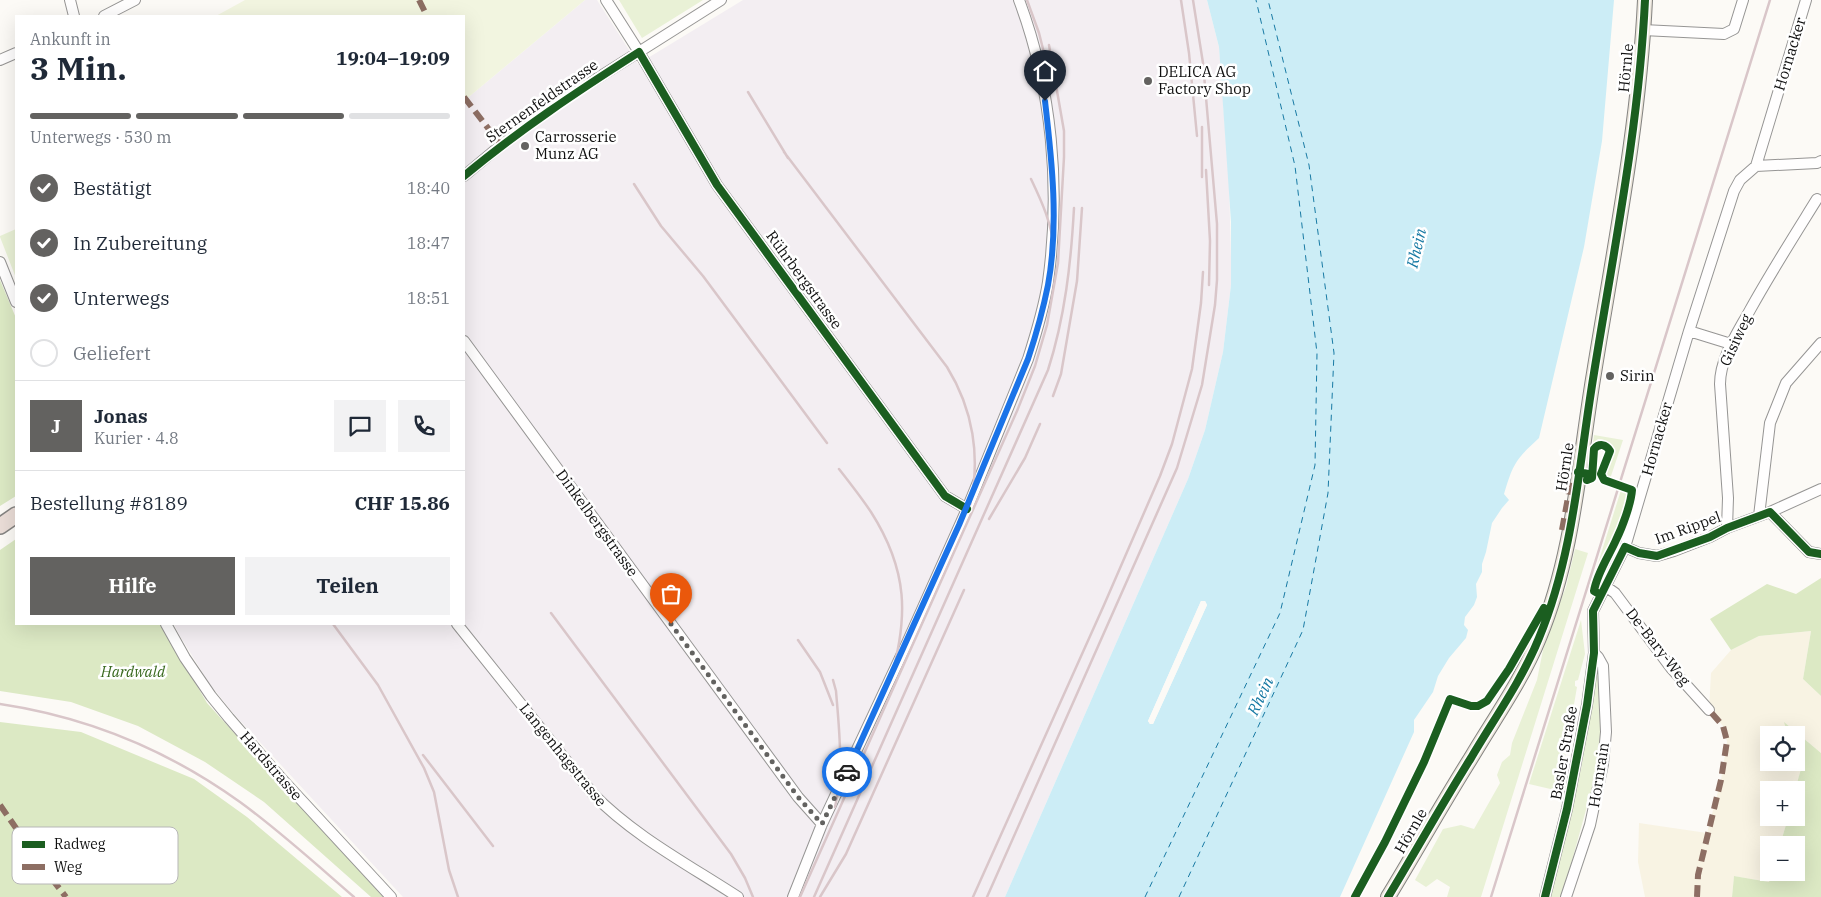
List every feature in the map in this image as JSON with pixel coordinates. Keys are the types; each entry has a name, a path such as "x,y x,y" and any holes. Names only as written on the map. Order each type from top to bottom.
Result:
{"highway":[{"path":"0,526 15,516"}],"main road":[{"name":"Hörnle","path":"1388,897 1520,678 1539,640 1557,590 1565,560 1578,486 1639,84 1645,0"}],"street":[{"path":"70,0 74,15"},
{"path":"106,15 136,0"},
{"name":"Rührbergstrasse","path":"606,0 639,52 717,185 945,496 966,508"},
{"name":"Sternenfeldstrasse","path":"465,175 556,105 721,0"},
{"path":"793,897 822,824 907,643 966,508 1028,359 1036,335 1048,284 1051,256 1053,176 1045,101 1032,38 1018,0"},
{"name":"Hörnle","path":"1643,30 1724,34 1729,32 1735,25 1742,0"},
{"name":"Hornacker","path":"1625,547 1689,331 1734,191 1740,180 1756,166 1806,0"},
{"path":"0,60 15,54"},
{"path":"1756,166 1817,163 1821,161"},
{"name":"Gisiweg","path":"1727,528 1728,498 1720,377 1731,344 1770,274 1817,199"},
{"path":"0,262 15,300"},
{"path":"1689,331 1731,344"},
{"name":"Dinkelbergstrasse","path":"465,341 798,797 822,824"},
{"path":"1759,516 1770,423 1786,383 1821,343"},
{"name":"Im Rippel","path":"1625,547 1639,553 1657,556 1710,537 1727,528 1770,512 1821,489"},
{"path":"1770,512 1809,552 1821,554"},
{"path":"0,522 15,515"},
{"path":"0,530 15,516"},
{"path":"1605,586 1625,547"},
{"name":"Basler Straße","path":"1545,897 1567,809 1587,705 1594,653 1593,611 1605,586"},
{"name":"De-Bary-Weg","path":"1605,586 1615,593 1672,668 1709,710"},
{"name":"Hardstrasse","path":"167,625 211,696 229,718 281,778 391,897"},
{"name":"Langenhagstrasse","path":"458,625 593,794 609,810 626,824 738,897"},
{"name":"Hornrain","path":"1566,897 1590,825 1603,764 1606,732 1603,666 1594,653"}],"shaded area":[{"path":"585,0 597,0 638,64 743,0 1207,0 1219,47 1229,182 1231,285 1223,352 1205,430 1188,479 1005,897 403,897 233,713 209,683 174,625 465,625 465,100"},
{"path":"1811,631 1803,679 1821,696 1821,753 1805,740 1805,726 1789,726 1785,723 1786,726 1760,726 1760,771 1800,771 1798,781 1760,781 1760,826 1786,826 1783,836 1760,836 1760,880 1734,876 1732,897 1645,897 1638,862 1639,823 1707,833 1721,780 1727,742 1723,726 1709,710 1711,673 1731,650 1759,636"}],"green space":[{"path":"245,0 585,0 465,100 465,15 218,15"},
{"path":"619,0 703,0 642,38"},
{"path":"15,229 15,275 0,236"},
{"path":"0,280 15,316 15,497 0,506"},
{"path":"1594,435 1623,440 1610,479 1605,475 1612,458 1613,447 1610,443 1598,439 1593,443"},
{"path":"1621,490 1627,494 1614,538 1600,564 1591,591 1590,589"},
{"name":"Hardwald","path":"15,540 15,625 162,625 207,703 383,897 371,897 264,802 205,762 138,726 71,702 0,691 0,550"},
{"path":"1575,549 1588,553 1481,897 1447,897 1450,887 1437,879 1426,887 1415,880 1443,829 1461,825 1474,829 1500,783 1497,775 1502,762 1510,755 1512,743 1537,680 1545,640 1566,587"},
{"path":"1821,578 1821,696 1803,679 1811,631 1759,636 1731,650 1710,619 1767,584 1796,594"},
{"path":"1581,620 1585,654 1578,680 1575,681 1575,686 1577,687 1559,791 1529,784"},
{"path":"1597,672 1599,672 1602,724 1592,788 1562,897 1550,897 1581,769"},
{"path":"0,722 81,732 194,779 247,817 342,897 0,897"},
{"path":"1805,740 1821,753 1821,897 1732,897 1734,876 1769,882 1805,881 1805,836 1783,836 1786,826 1805,826 1805,781 1798,781 1800,771 1805,771"}],"water":[{"name":"Rhein","path":"1207,0 1614,0 1602,141 1584,247 1539,438 1516,463 1504,494 1509,500 1492,523 1482,564 1482,572 1476,584 1477,597 1474,605 1465,617 1464,625 1468,630 1466,638 1449,658 1438,676 1433,692 1414,720 1414,732 1340,897 1005,897 1188,479 1205,430 1223,352 1231,285 1231,222 1219,47","holes":["1201,601 1205,601 1207,605 1153,724 1150,724 1148,721"]}],"pier":[{"path":"1201,601 1205,601 1207,605 1153,724 1150,724 1148,721"}],"ferry route":[{"path":"1145,897 1280,613 1315,465 1317,353 1295,166 1256,0"},
{"path":"1179,897 1303,630 1328,493 1334,353 1309,165 1268,0"}],"railway":[{"path":"1027,0 1039,33 1045,57"},
{"path":"1181,0 1189,53 1197,136"},
{"path":"987,897 1177,468 1202,385 1215,305 1217,224 1203,63 1193,0"},
{"path":"1491,897 1770,0"},
{"path":"800,897 1017,411 1035,366 1047,325 1058,263 1064,157 1064,131 1049,45"},
{"path":"748,92 788,158"},
{"path":"1202,127 1202,177"},
{"path":"784,152 947,367 956,383 969,416 974,451 975,469 970,505"},
{"path":"1206,170 1210,241 1209,285"},
{"path":"1031,179 1049,222 1054,250"},
{"path":"634,184 661,226 703,276 827,443"},
{"path":"814,897 1048,370 1063,310 1074,208"},
{"path":"1053,396 1061,374 1077,281 1082,208"},
{"path":"973,897 1104,605 1172,444 1192,369 1201,303 1203,272"},
{"path":"989,519 1025,458 1040,424"},
{"path":"839,469 867,506 883,533 898,574 902,594 902,615 900,636 890,681"},
{"path":"820,897 846,854 964,590"},
{"path":"551,613 731,854 745,878 753,897"},
{"path":"334,625 378,685 424,768 434,792 449,870 458,897"},
{"path":"798,640 820,672 833,705"},
{"path":"833,680 836,691 840,749 838,793 835,807"},
{"path":"0,704 32,710 95,727 156,752 185,767 255,813 354,897"},
{"path":"423,755 493,846"}],"marked path":[{"path":"419,0 426,15"},
{"path":"465,98 501,145"},
{"path":"1562,530 1571,481"},
{"path":"1697,897 1698,875 1721,780 1727,741 1723,726 1709,710"},
{"path":"0,805 15,827"},
{"path":"56,884 66,897"}],"cycle path":[{"path":"1388,897 1524,669 1539,638 1551,606 1568,541 1625,187 1637,94 1645,0"},
{"path":"465,175 549,111 639,52 717,185 945,496 967,509"},
{"path":"1578,472 1588,474 1587,480 1592,478 1594,449 1600,445 1604,446 1610,451 1601,474 1604,480 1632,490 1623,523 1600,571 1596,584 1594,591 1601,595"},
{"path":"1545,897 1567,809 1587,705 1594,653 1593,611 1625,547 1639,553 1657,556 1710,537 1727,528 1770,512 1809,552 1821,554"},
{"path":"1355,897 1385,842 1424,762 1450,699 1471,706 1478,706 1487,701 1509,669 1544,608"}],"way so far":[{"path":"671,624 798,797 822,824 847,772"}],"place":[{"name":"DELICA AG Factory Shop","path":"1148,81"},
{"name":"Carrosserie Munz AG","path":"525,146"},
{"name":"Sirin","path":"1610,376"}],"route":[{"path":"847,772 907,643 966,508 1028,359 1036,335 1048,284 1053,212 1053,176 1045,101"}]}
